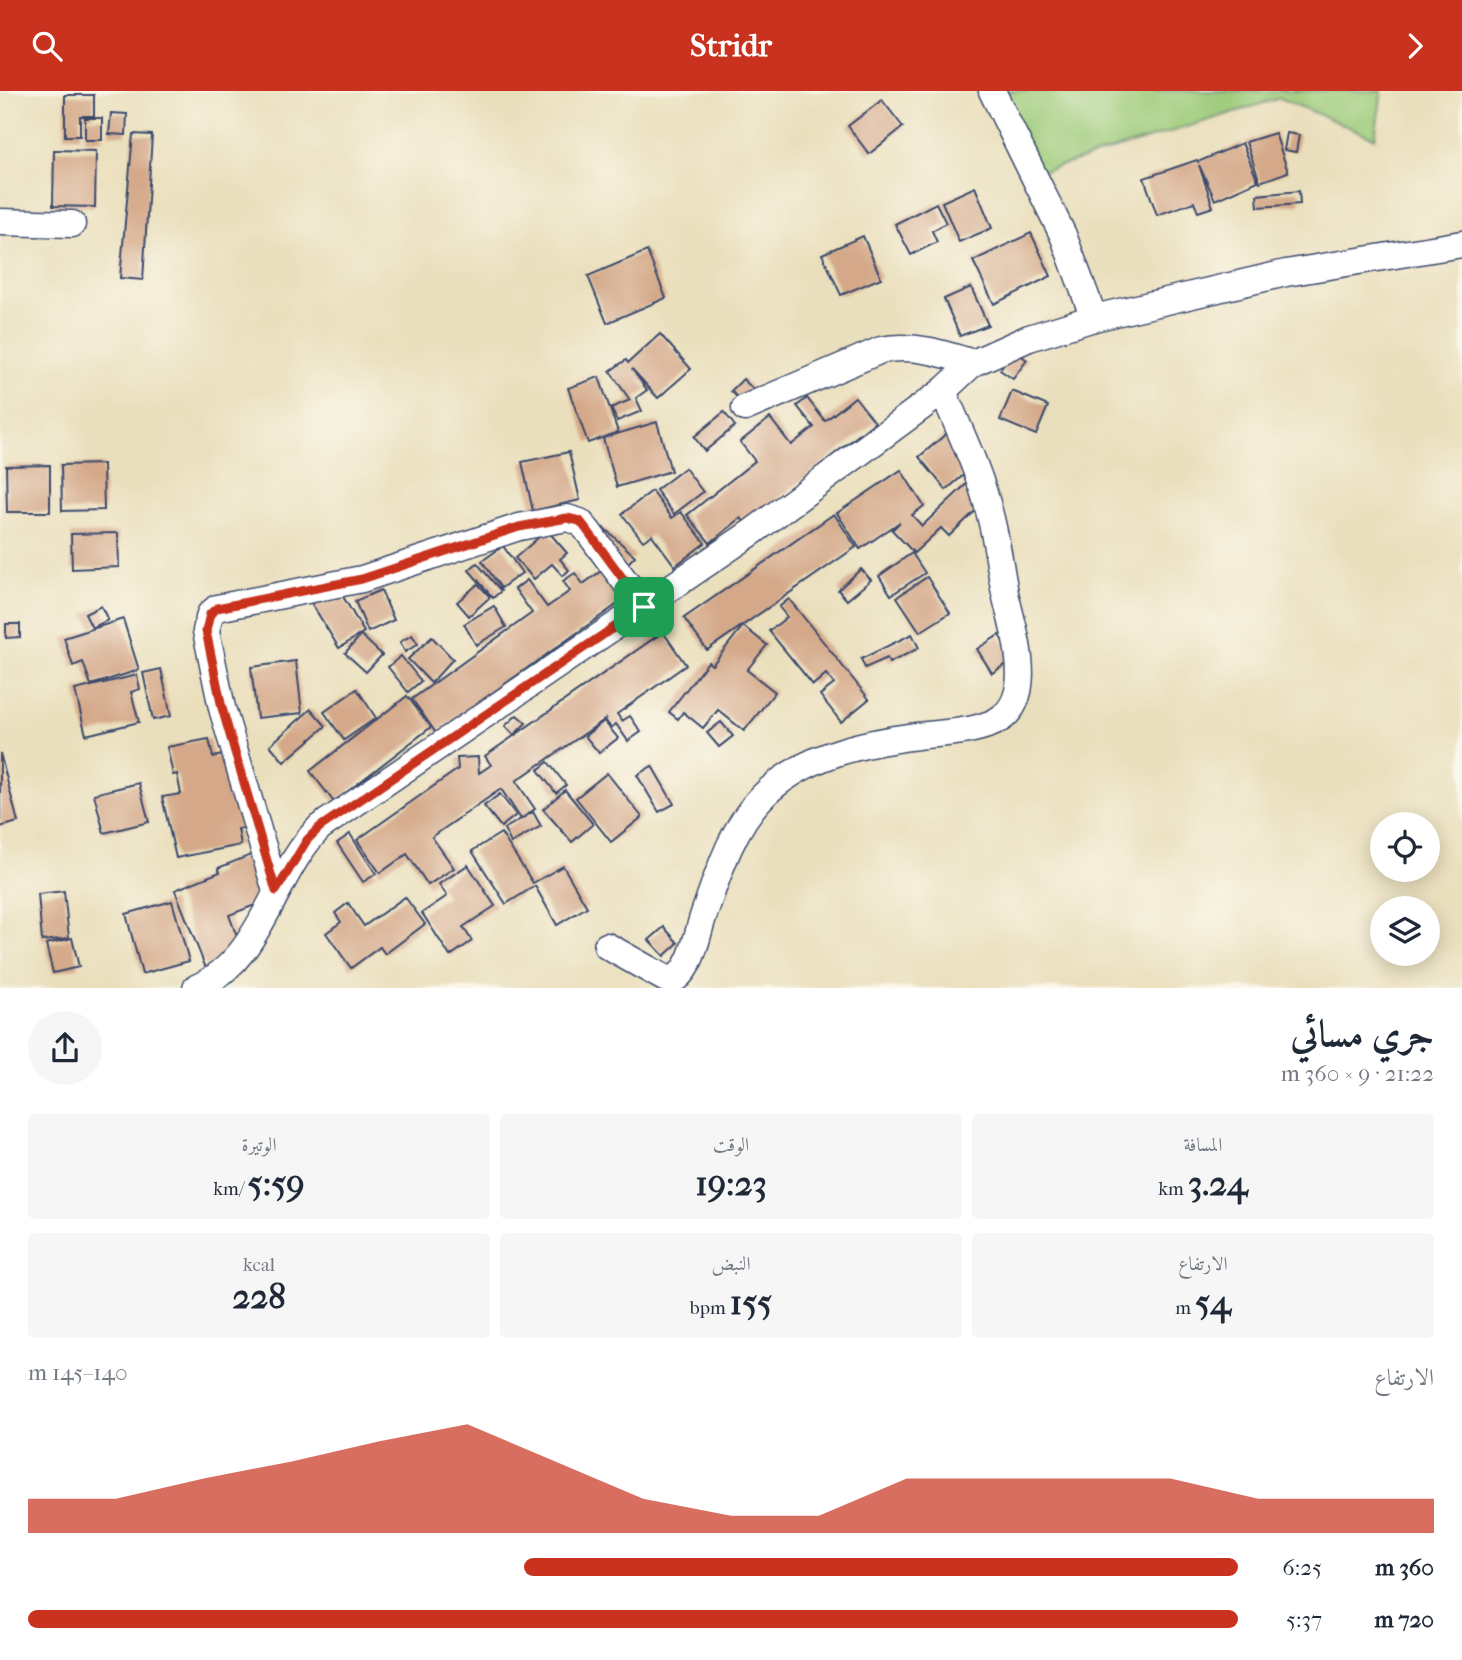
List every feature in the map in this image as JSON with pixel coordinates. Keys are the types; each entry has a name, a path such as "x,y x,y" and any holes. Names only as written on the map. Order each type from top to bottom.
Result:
{"street":[{"path":"992,91 1063,235 1094,318"},
{"path":"0,222 72,224"},
{"path":"196,988 209,982 239,958 271,907 276,891 307,840 320,827 644,607 943,391 973,363 1028,338 1094,318 1286,274 1462,244"},
{"path":"746,408 881,350 920,348 973,363"},
{"path":"607,946 666,979 676,978 689,961 728,854 748,814 762,797 803,768 833,754 885,741 974,729 993,723 1007,711 1016,695 1019,659 1000,560 990,513 976,470 943,391"},
{"path":"276,891 222,708 206,631 210,614 217,608 362,579 519,527 567,518 580,521 644,607"}],"green space":[{"path":"978,91 1382,91 1375,138 1280,98 1031,175"}],"building":[{"path":"65,95 94,95 94,116 80,116 80,136 65,136"},
{"path":"882,100 903,127 869,154 848,126"},
{"path":"111,113 127,114 126,135 109,134"},
{"path":"85,118 102,118 102,140 85,140"},
{"path":"1275,133 1288,172 1260,182 1246,142"},
{"path":"1287,133 1299,135 1296,152 1284,150"},
{"path":"133,134 152,135 143,280 120,278"},
{"path":"1242,143 1258,181 1215,200 1199,165 1213,207 1198,212 1194,202 1157,215 1144,178 1197,160 1198,162"},
{"path":"54,150 96,151 95,207 53,206"},
{"path":"975,187 992,228 959,242 942,202"},
{"path":"1299,191 1300,204 1258,207 1257,195"},
{"path":"936,203 946,223 932,231 937,242 911,255 895,224"},
{"path":"1031,233 1051,276 994,304 973,261"},
{"path":"863,236 881,278 841,295 822,254"},
{"path":"647,251 666,298 607,323 588,276"},
{"path":"971,287 988,325 960,336 944,299"},
{"path":"660,334 691,369 658,398 632,369 647,390 636,398 642,411 617,421 611,408 630,400 610,371 626,360 628,363"},
{"path":"1014,350 1027,360 1013,379 1000,370"},
{"path":"599,377 618,432 588,443 568,388"},
{"path":"743,379 754,390 742,402 731,391"},
{"path":"1012,391 1048,406 1036,435 1000,420"},
{"path":"855,397 875,422 746,524 741,518 710,543 687,515 755,461 740,442 770,418 791,445 814,427 797,406 807,398 825,421"},
{"path":"724,412 735,426 705,451 694,437"},
{"path":"657,422 671,471 617,487 603,438"},
{"path":"946,434 973,467 946,490 919,457"},
{"path":"569,452 580,500 533,511 522,462"},
{"path":"103,464 104,510 62,511 61,465"},
{"path":"50,465 50,512 7,512 6,466"},
{"path":"685,468 703,492 674,514 656,490"},
{"path":"901,470 924,506 912,515 922,526 977,474 994,493 949,536 941,528 914,553 892,530 900,522 860,549 837,513"},
{"path":"652,491 672,518 681,512 705,543 675,566 652,535 643,541 622,514"},
{"path":"834,514 856,547 707,650 684,618"},
{"path":"604,528 635,556 624,567 594,539"},
{"path":"547,530 567,553 560,559 569,570 563,576 552,564 534,579 515,558"},
{"path":"118,533 119,567 72,569 71,534"},
{"path":"503,546 522,573 501,588 482,561"},
{"path":"912,553 925,573 891,595 879,576"},
{"path":"615,561 636,591 436,733 412,699 532,613 515,589 527,580 547,607 570,591 563,581 575,573 583,584"},
{"path":"477,563 501,591 493,598 469,570"},
{"path":"861,569 871,580 847,600 838,590"},
{"path":"927,577 950,613 920,632 897,597"},
{"path":"478,584 490,597 469,616 457,602"},
{"path":"338,588 364,632 339,648 312,604"},
{"path":"381,590 394,620 368,632 355,601"},
{"path":"789,599 869,699 841,722 820,695 834,684 826,674 813,685 769,631 787,617 779,607"},
{"path":"101,606 108,620 92,628 85,614"},
{"path":"494,606 506,627 476,645 464,624"},
{"path":"123,619 139,670 91,685 83,662 73,666 64,638"},
{"path":"6,624 20,624 20,637 6,638"},
{"path":"743,626 767,645 747,670 775,692 744,731 718,710 703,728 683,712 678,719 669,712 708,662 712,665"},
{"path":"663,632 686,665 617,714 622,721 630,716 641,732 628,741 616,724 611,728 605,720 607,718 516,781 535,809 521,819 501,789 432,837 454,868 428,885 407,854 380,873 357,840 458,769 457,758 478,757 479,773 491,765 485,756"},
{"path":"912,634 919,648 889,663 887,658 865,668 861,659"},
{"path":"361,635 382,655 366,672 345,653"},
{"path":"412,635 418,644 405,652 400,642"},
{"path":"999,635 1014,659 992,673 977,649"},
{"path":"432,637 453,659 431,683 408,659"},
{"path":"401,656 421,681 408,692 388,667"},
{"path":"296,661 302,713 257,718 251,667"},
{"path":"161,669 171,716 153,720 143,673"},
{"path":"137,675 140,689 131,692 139,722 86,735 75,690"},
{"path":"357,689 376,718 344,740 324,712"},
{"path":"407,696 431,727 334,802 310,771"},
{"path":"311,709 326,726 284,762 270,745"},
{"path":"517,715 526,723 514,735 505,726"},
{"path":"604,721 618,738 599,753 585,736"},
{"path":"721,722 733,736 719,747 707,733"},
{"path":"209,739 213,757 236,752 252,827 238,829 241,845 176,858 162,797 181,794 177,774 173,775 167,747"},
{"path":"0,753 18,822 0,827"},
{"path":"548,762 566,785 556,793 538,770"},
{"path":"652,766 674,804 659,812 637,775"},
{"path":"607,773 642,817 611,842 576,798"},
{"path":"139,783 149,822 104,833 94,794"},
{"path":"565,790 593,824 572,842 543,809"},
{"path":"500,794 516,815 501,827 484,806"},
{"path":"533,812 541,826 511,843 504,829"},
{"path":"501,833 533,883 563,866 587,907 557,925 535,886 506,904 472,851"},
{"path":"350,834 376,874 363,882 337,843"},
{"path":"266,849 286,899 260,903 229,915 244,956 207,971 175,890 220,872 218,868"},
{"path":"468,865 495,906 463,927 472,941 450,956 422,913 447,896 439,884"},
{"path":"64,891 69,938 42,941 38,894"},
{"path":"405,897 425,924 385,954 380,947 351,968 326,933 341,922 335,913 348,903 364,926"},
{"path":"172,901 189,961 142,974 126,914"},
{"path":"664,927 678,943 664,956 649,940"},
{"path":"72,938 79,967 53,973 46,944"}],"route":[{"path":"567,518 580,521 644,607 320,827 307,840 276,891 222,708 206,631 210,614 217,608 362,579 519,527 567,518"}]}
